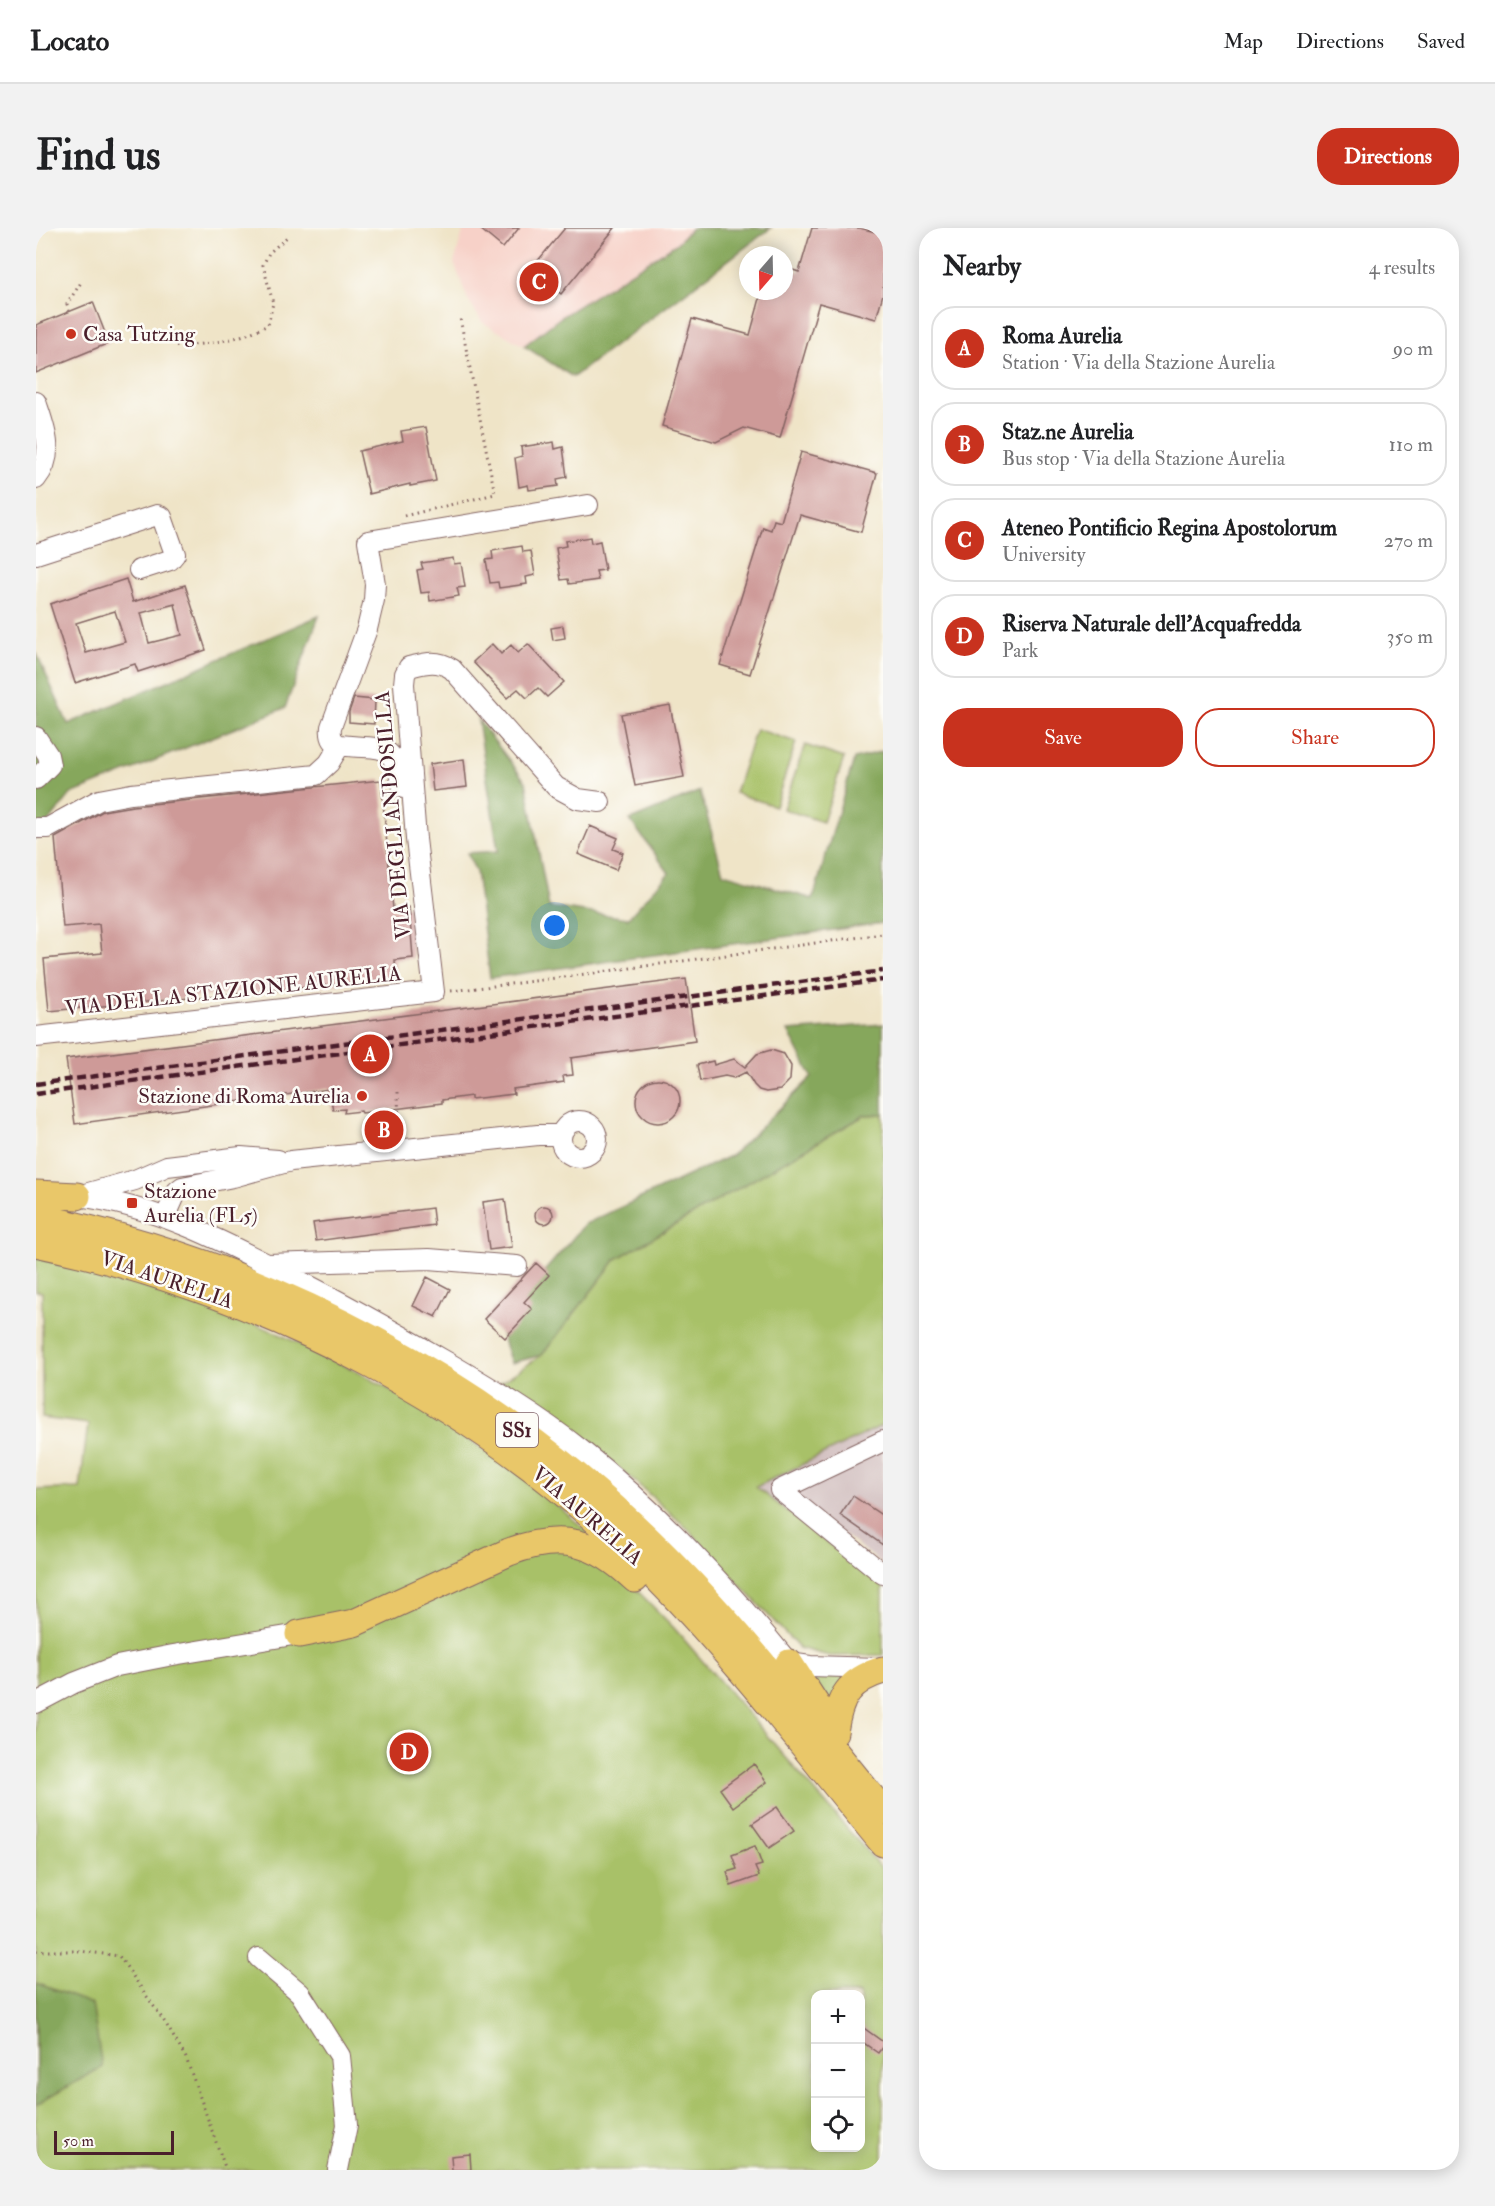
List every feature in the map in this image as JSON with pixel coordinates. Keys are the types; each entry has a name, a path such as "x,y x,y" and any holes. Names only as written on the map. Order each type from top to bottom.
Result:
{"highway":[{"path":"36,1194 77,1196"},
{"name":"VIA AURELIA","path":"36,1217 146,1243 236,1276 364,1335 490,1410 577,1477 670,1561 736,1633 883,1811"},
{"name":"VIA AURELIA","path":"36,1243 124,1263 266,1316 392,1376 477,1428 534,1468 647,1568 724,1651 883,1843"},
{"path":"300,1634 354,1623 525,1546 549,1541 574,1542 610,1557 632,1576 740,1692 805,1750"},
{"path":"789,1663 834,1732 883,1793"},
{"path":"834,1732 839,1705 848,1690 860,1679 883,1669"}],"street":[{"path":"36,402 48,444 44,469 36,479"},
{"path":"416,839 398,765 390,754 380,749 340,745 331,737 331,727 367,629 374,600 375,584 368,541 588,505"},
{"path":"36,554 157,515 162,517 175,554 170,560 139,570"},
{"name":"VIA DEGLI ANDOSILLA","path":"435,992 416,839 404,684 405,674 409,667 426,662 442,663 456,674 556,787 578,799 600,802"},
{"path":"36,737 48,755 50,765 36,779"},
{"path":"36,828 48,828 99,800 316,775 329,763 340,745"},
{"name":"VIA DELLA STAZIONE AURELIA","path":"36,1037 435,992"},
{"path":"165,1218 177,1191 182,1187 233,1177 291,1161 538,1135 561,1135"},
{"path":"77,1196 135,1180 167,1166 241,1156 291,1161"},
{"path":"77,1196 122,1204 165,1218 267,1264 405,1337 510,1400 579,1448 633,1493 723,1584 789,1663 883,1669"},
{"path":"267,1264 429,1259 517,1266"},
{"path":"883,1442 780,1490 883,1574"},
{"path":"36,1703 74,1683 117,1666 300,1634"},
{"path":"260,1958 300,1993 340,2056 347,2125 338,2170"}],"path":[{"path":"176,346 211,344 244,337 267,325 273,303 262,265 269,253 287,237"},
{"path":"69,311 67,304 82,281"},
{"path":"393,518 495,494 460,318"},
{"path":"435,992 519,983 883,934"},
{"path":"398,1092 399,1150"},
{"path":"36,1951 79,1951 119,1956 166,2024 186,2058 226,2170"}],"shaded area":[{"path":"464,228 692,228 676,244 561,317 524,346 482,322 468,300 454,263"},
{"path":"883,1425 883,1564 814,1513 804,1524 756,1487"}],"green space":[{"path":"692,228 771,228 747,246 739,246 739,252 573,377 524,346 561,317 676,244"},
{"path":"319,616 285,708 71,794 36,838 36,652 68,724"},
{"path":"478,720 526,782 549,907 628,918 669,873 630,820 700,791 723,873 813,899 854,759 883,751 883,923 490,978 476,872 467,853 498,851"},
{"path":"756,729 796,742 775,806 735,793"},
{"path":"805,745 844,758 823,822 783,809"},
{"path":"883,1024 883,1114 865,1115 616,1259 542,1355 511,1363 498,1325 585,1224 732,1155 812,1077 788,1031"},
{"path":"883,1114 883,1425 756,1487 883,1586 883,1655 829,1656 799,1648 687,1528 623,1471 500,1383 542,1355 616,1259 865,1115"},
{"path":"36,1257 153,1285 275,1332 362,1374 415,1404 520,1473 590,1534 622,1575 674,1628 883,1870 883,2170 36,2170 36,1490 80,1488 88,1424 42,1418 42,1292 36,1291"},
{"path":"856,1670 828,1707 801,1672"},
{"path":"36,1983 92,2004 102,2067 36,2105"}],"building":[{"path":"479,228 519,228 503,248"},
{"path":"565,228 615,228 561,294 531,269"},
{"path":"812,228 860,228 883,234 883,294 876,319 819,303 780,438 744,428 716,442 662,426 692,319 750,335 760,300 793,300 793,270 799,272"},
{"name":"Casa Tutzing","path":"93,302 109,343 36,373 36,325"},
{"path":"426,427 436,481 410,486 410,484 369,494 359,451 403,441 401,431"},
{"path":"554,442 555,449 563,447 567,477 557,479 558,486 529,490 528,485 519,487 515,458 522,456 521,447"},
{"path":"801,452 877,473 861,532 800,515 750,674 720,665 763,527 771,530 774,520 781,522"},
{"path":"590,537 591,543 600,541 605,570 596,571 598,580 569,584 568,579 561,580 556,548 566,546 565,541"},
{"path":"522,546 523,552 531,551 535,575 526,577 527,584 499,588 498,582 490,583 486,560 493,559 492,551"},
{"path":"453,558 454,564 461,563 465,587 457,588 459,596 430,601 429,592 421,593 417,570 423,569 421,563"},
{"path":"126,579 133,602 185,585 206,650 138,672 135,664 75,683 50,604","holes":["175,604 182,635 149,643 141,613","115,611 125,642 86,653 76,623"]},
{"path":"563,626 565,638 553,640 551,628"},
{"path":"492,644 501,654 511,645 518,653 528,644 564,682 547,697 538,688 527,698 518,689 507,698 473,662"},
{"path":"354,698 375,700 374,724 349,722 349,712"},
{"path":"670,705 684,777 635,786 621,714"},
{"path":"464,759 467,787 433,791 430,764"},
{"path":"381,780 393,909 409,907 413,958 395,960 396,979 49,1011 44,959 102,953 99,924 63,927 55,838 103,811"},
{"path":"590,826 618,838 613,849 623,853 616,870 578,854"},
{"path":"686,979 695,1041 571,1058 573,1075 563,1076 564,1082 513,1089 514,1094 471,1099 471,1096 442,1100 442,1103 362,1113 361,1111 344,1113 345,1109 333,1110 329,1089 75,1124 66,1059"},
{"path":"771,1050 784,1054 791,1066 790,1080 780,1090 766,1092 759,1090 746,1072 734,1078 725,1076 700,1081 697,1065 713,1061 714,1065 734,1059 745,1067 757,1054"},
{"path":"658,1079 673,1086 680,1101 673,1116 658,1123 643,1116 636,1101 643,1086"},
{"path":"505,1199 512,1247 489,1250 483,1202"},
{"path":"544,1206 550,1209 553,1215 550,1221 544,1224 538,1221 535,1215 538,1209"},
{"path":"432,1208 434,1225 316,1241 313,1223"},
{"path":"536,1263 549,1275 524,1302 532,1309 505,1338 484,1319"},
{"path":"427,1277 450,1289 436,1317 413,1306"},
{"path":"853,1496 883,1516 883,1545 840,1515"},
{"path":"754,1764 767,1782 733,1807 720,1789"},
{"path":"777,1807 794,1831 769,1848 752,1824"},
{"path":"755,1846 762,1865 755,1867 759,1876 731,1886 727,1872 737,1869 732,1855"},
{"path":"865,2029 883,2042 878,2053 865,2044"},
{"path":"470,2154 471,2170 452,2170 451,2156"}],"railway":[{"path":"36,1084 883,971"},
{"path":"36,1094 883,980"}],"place":[{"name":"Ateneo Pontificio Regina Apostolorum","path":"539,282"},
{"name":"Casa Tutzing","path":"71,334"},
{"name":"Roma Aurelia","path":"370,1054"},
{"name":"Stazione di Roma Aurelia","path":"362,1096"},
{"name":"Staz.ne Aurelia","path":"384,1130"},
{"name":"Stazione Aurelia (FL5)","path":"132,1203"},
{"name":"Riserva Naturale dell'Acquafredda","path":"409,1752"}]}
